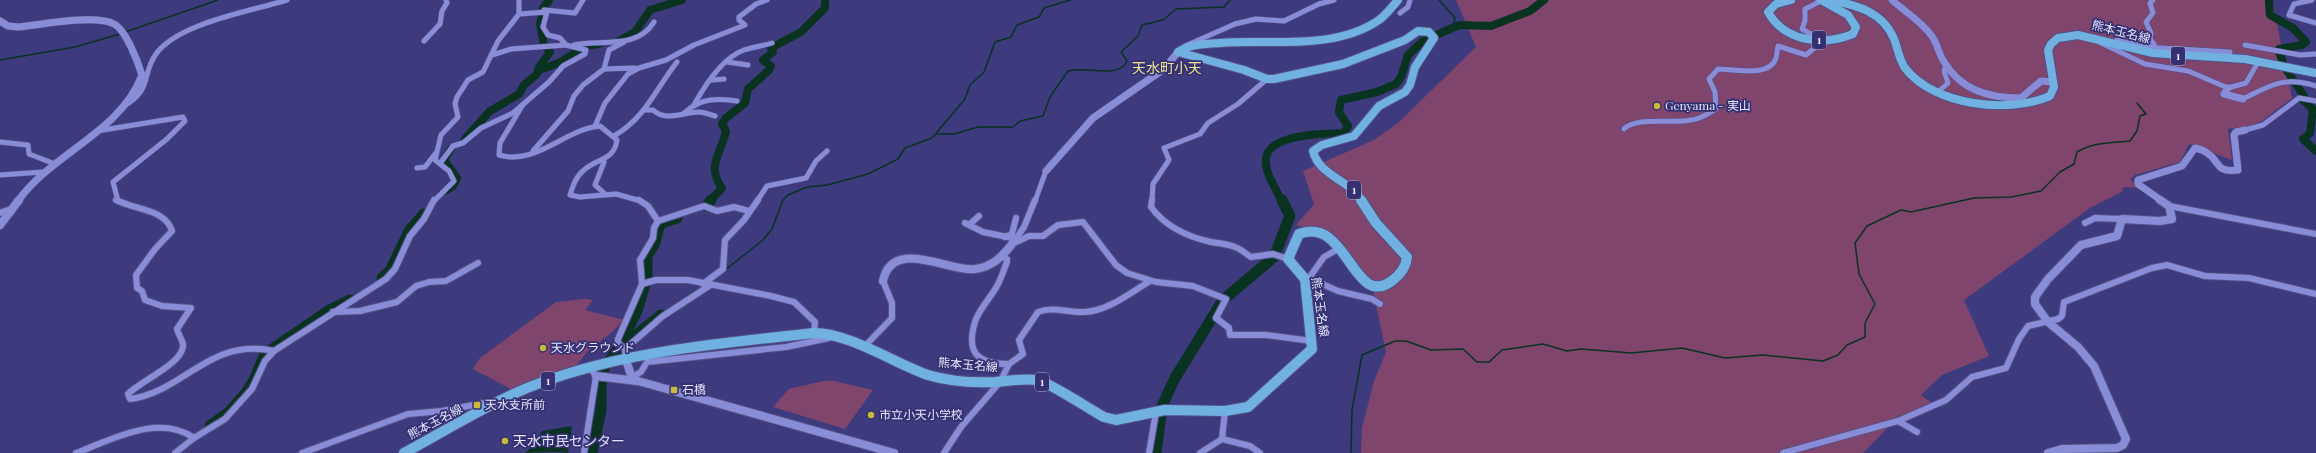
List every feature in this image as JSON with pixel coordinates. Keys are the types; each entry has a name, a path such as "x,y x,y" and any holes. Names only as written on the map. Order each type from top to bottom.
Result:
{"main road":[{"path":"1180,50 1221,43 1333,37 1372,24 1387,13 1398,0"},
{"name":"1","path":"1791,0 1776,4 1768,12 1771,20 1785,30 1806,38 1829,40 1841,39 1854,34 1856,27 1848,15 1819,0"},
{"name":"熊本玉名線","path":"1830,0 1864,9 1880,17 1890,29 1902,65 1916,78 1939,91 1978,103 2004,106 2031,104 2050,96 2054,87 2048,50 2049,45 2059,37 2077,36 2105,40 2152,53 2263,62 2316,73"},
{"name":"1","path":"1180,50 1244,70 1267,79 1274,79 1343,64 1404,40 1418,31 1429,32 1433,36 1415,67 1410,85 1405,92 1379,106 1354,136 1322,145 1313,151 1313,157 1322,168 1354,190 1371,218 1407,257 1407,262 1392,284 1375,286 1364,280 1353,269 1331,238 1312,230 1304,231 1280,256"},
{"name":"熊本玉名線","path":"404,453 499,403 544,382 596,372 613,363 681,348 814,333 824,333 864,347 929,375 956,380 1000,382 1017,379 1039,380 1104,417 1116,420 1166,410 1225,411 1248,407 1260,398 1312,349 1307,279 1280,256"}],"street":[{"path":"124,106 133,102 143,90 148,81 155,55 171,41 187,32 211,22 287,0"},
{"path":"424,41 430,32 442,24 444,19 442,11 447,3 446,0"},
{"path":"175,453 194,437 225,419 257,382 265,361 273,350 368,291 393,272 410,236 424,219 435,200 454,181 453,177 441,162 435,160 443,132 459,116 460,112 455,104 457,97 468,80 484,72 498,41 520,14 519,0"},
{"path":"520,14 544,11 574,14 583,0"},
{"path":"604,69 617,70 641,67 666,60 694,45 745,25 739,20 739,17 756,4 767,0"},
{"path":"864,347 892,318 892,303 883,281 884,274 890,267 901,261 932,260 969,270 989,266 1003,257 1014,242 1036,199 1046,171 1093,118 1164,69 1180,50 1197,39 1235,24 1256,19 1284,21 1308,9 1334,0"},
{"path":"1400,13 1408,7 1410,0"},
{"path":"1624,129 1628,125 1651,121 1688,121 1710,113 1716,109 1716,98 1713,84 1709,79 1718,69 1760,70 1773,63 1776,58 1778,46 1806,55 1819,44 1817,40 1802,29 1805,21 1804,9 1819,2 1819,0"},
{"path":"1892,0 1930,32 1946,65 1965,87 1975,92 1996,97 2021,98 2042,81 2052,82"},
{"path":"2077,36 2117,40 2145,46 2154,44 2150,39 2151,33 2146,22 2153,13 2150,3 2153,0"},
{"path":"2312,0 2294,4 2291,7 2289,14 2305,21 2316,23"},
{"path":"544,11 547,12 547,15 543,27 548,35 560,38 566,45"},
{"path":"0,21 8,26 96,21 114,24 121,32 142,75 139,88 124,106 55,164 43,172 12,208 0,225"},
{"path":"532,153 568,111 574,96 583,85 604,69 609,50 622,41 646,31 654,22"},
{"path":"2077,36 2105,45 2138,62 2159,68 2188,71 2228,88"},
{"path":"572,46 605,40 622,41"},
{"path":"2117,40 2146,48 2230,52"},
{"path":"694,105 701,91 731,57 745,50 772,43"},
{"path":"441,162 453,146 466,141 481,128 505,118 549,82 563,66 585,54 586,50 566,45 511,49 492,55"},
{"path":"2246,45 2300,55 2316,54"},
{"path":"614,136 636,123 658,94 663,80 678,62"},
{"path":"727,62 748,65"},
{"path":"2263,62 2257,64 2246,83 2228,88 2223,93 2234,99 2243,99 2283,79 2295,80 2316,86"},
{"path":"1939,91 1948,84 1944,71 1946,65"},
{"path":"594,126 605,103 614,94 615,88 622,80 641,67"},
{"path":"712,80 724,79"},
{"path":"1267,79 1238,104 1208,123 1200,134 1164,148 1169,160 1153,184 1151,200 1154,212 1179,230 1207,241 1237,247 1250,257 1280,256"},
{"path":"684,113 694,105 710,97 737,101"},
{"path":"2316,102 2299,98 2264,125 2236,132 2234,135 2238,170 2230,171 2218,168 2208,153 2195,148 2186,163 2182,166 2138,180 2138,184 2169,206 2314,234 2316,239"},
{"path":"527,99 508,129 498,149 499,155 508,158 532,153 594,126 604,128 617,140 617,144 604,162 594,185 605,194"},
{"path":"646,110 653,110 657,114 669,116 700,112 715,116"},
{"path":"95,131 183,117 185,121 167,139 112,182 116,200 134,208 160,213 171,225 172,231 155,249 136,275 137,288 142,291 145,300 154,306 162,308 191,308 177,329 183,344 182,350 165,369 142,380 132,388 128,394 130,399 147,394 229,350 252,346 273,350"},
{"path":"0,142 28,145 29,154 55,164"},
{"path":"622,346 706,285 722,269 725,240 767,186 806,178 816,161 827,151"},
{"path":"418,168 425,167 436,154"},
{"path":"604,162 586,168 581,172 570,196 581,197 605,194 634,196 655,212 658,221 653,238 640,260 645,283 622,346 626,360 635,379"},
{"path":"0,176 43,172"},
{"path":"658,221 704,206 717,211 734,207 749,211"},
{"path":"2085,223 2095,218 2134,218 2164,222 2172,219 2169,206"},
{"path":"0,213 12,208"},
{"path":"979,216 968,224 983,232 1014,242 1029,236 1043,236 1058,225 1083,222 1120,268 1150,281 1193,286 1224,297 1228,300 1216,318 1229,328 1230,336 1266,335 1312,341"},
{"path":"1003,238 1012,234 1016,218"},
{"path":"2048,453 2062,449 2118,448 2123,445 2126,439 2094,366 2078,347 2038,312 2035,304 2035,297 2048,279 2082,246 2117,236 2122,219"},
{"path":"1338,249 1330,250 1322,256 1319,265 1307,279 1338,291 1372,299 1380,304"},
{"path":"1003,257 1007,259 999,283 975,322 973,344 977,356 982,360 993,364 1009,364"},
{"path":"333,312 360,311 397,302 416,286 429,282 446,281 478,263"},
{"path":"1784,453 1898,421 1946,400 1972,377 2006,368 2023,330 2028,326 2048,322 2062,316 2064,302 2160,265 2176,267 2205,276 2249,278 2316,294"},
{"path":"645,283 672,280 771,296 794,302 815,322 814,333"},
{"path":"944,453 961,427 1000,382 1009,364 1023,354 1019,340 1038,312 1051,308 1084,312 1097,310 1150,281"},
{"path":"635,379 647,362 786,347 833,337"},
{"path":"584,453 591,418 596,372 610,377 635,379 894,453"},
{"path":"302,453 408,414 448,410 492,402 499,403"},
{"path":"1222,439 1225,411"},
{"path":"1149,453 1156,412"},
{"path":"1898,421 1917,432"},
{"path":"76,453 144,428 172,429 187,433 194,437"},
{"path":"1200,453 1222,439 1250,446 1260,453"}],"shaded area":[{"path":"1456,0 2272,0 2292,98 2262,121 2250,126 2228,129 2232,160 2189,144 2180,162 2135,175 2130,179 2139,188 2123,187 2122,192 2090,208 1964,300 1989,356 1942,375 1921,395 1933,404 1899,416 1863,453 1361,453 1362,428 1374,381 1386,352 1373,291 1354,259 1333,235 1296,225 1314,204 1303,171 1374,140 1398,123 1476,47"},
{"name":"天水グラウンド","path":"585,299 593,300 585,310 624,320 612,332 587,352 575,367 513,390 473,369 480,358 556,302"},
{"path":"823,381 834,381 873,390 845,429 773,407 789,389"},
{"path":"572,426 568,453 525,453 533,446 542,431"}],"waterway":[{"path":"125,32 218,0"},
{"path":"543,8 549,0"},
{"path":"619,41 635,32 650,10 682,0"},
{"path":"710,201 722,188 715,173 716,160 726,131 722,124 726,118 745,103 748,89 769,70 771,66 763,60 773,52 771,48 801,32 825,8 825,0"},
{"path":"725,270 763,240 772,229 783,200 788,195 807,187 827,185 868,174 898,159 905,148 932,138 965,99 970,85 984,72 995,42 1011,37 1017,25 1039,17 1044,8 1070,0"},
{"path":"937,134 954,134 978,127 1013,127 1020,121 1043,116 1050,97 1068,71 1111,71 1124,66 1127,61 1121,52 1138,36 1142,25 1163,20 1176,9 1224,7 1230,0"},
{"path":"1439,0 1455,18 1453,27"},
{"path":"1282,201 1271,180 1266,163 1266,158 1270,150 1277,144 1287,139 1299,136 1344,133 1348,126 1339,112 1341,100 1377,92 1396,84 1401,77 1408,55 1423,41 1459,25 1491,26 1530,11 1544,0"},
{"path":"2269,2 2270,15 2293,28 2306,42 2302,45 2279,49"},
{"path":"543,13 540,24 544,46"},
{"path":"0,60 75,47 120,34"},
{"path":"539,70 559,63 585,46 599,44"},
{"path":"465,139 490,111 519,94 524,85 537,74 539,67 550,52 546,47"},
{"path":"2279,52 2285,68 2304,96"},
{"path":"2303,100 2313,109 2310,133 2303,139 2316,151"},
{"path":"1351,453 1352,410 1362,355 1395,341 1406,341 1431,350 1463,349 1477,362 1489,362 1502,350 1543,344 1567,351 1581,349 1631,353 1682,348 1725,358 1763,355 1823,361 1838,355 1847,345 1865,337 1865,323 1875,304 1859,274 1855,243 1867,226 1901,210 1911,212 1974,198 2011,197 2041,191 2060,172 2074,164 2077,152 2089,146 2130,141 2137,131 2140,116 2146,114 2137,103"},
{"path":"447,190 453,186 457,178 444,160 450,150"},
{"path":"706,206 711,200"},
{"path":"1156,453 1162,406 1175,378 1223,300 1274,257 1290,216 1282,200"},
{"path":"382,278 390,271 409,231 424,214"},
{"path":"592,453 601,410 601,387 604,368 617,350 637,311 647,278 647,256 655,243 659,227 662,223 677,218"},
{"path":"210,426 229,412 246,393 254,380 265,354 328,311 350,300"},
{"path":"622,346 661,315"}],"place":[{"name":"Genyama - 実山","path":"1657,106"},
{"name":"天水グラウンド","path":"543,348"},
{"name":"石橋","path":"674,390"},
{"name":"天水支所前","path":"477,405"},
{"name":"市立小天小学校","path":"871,415"},
{"name":"天水市民センター","path":"505,441"}],"district":[{"name":"天水町小天","path":"1167,68"}]}
